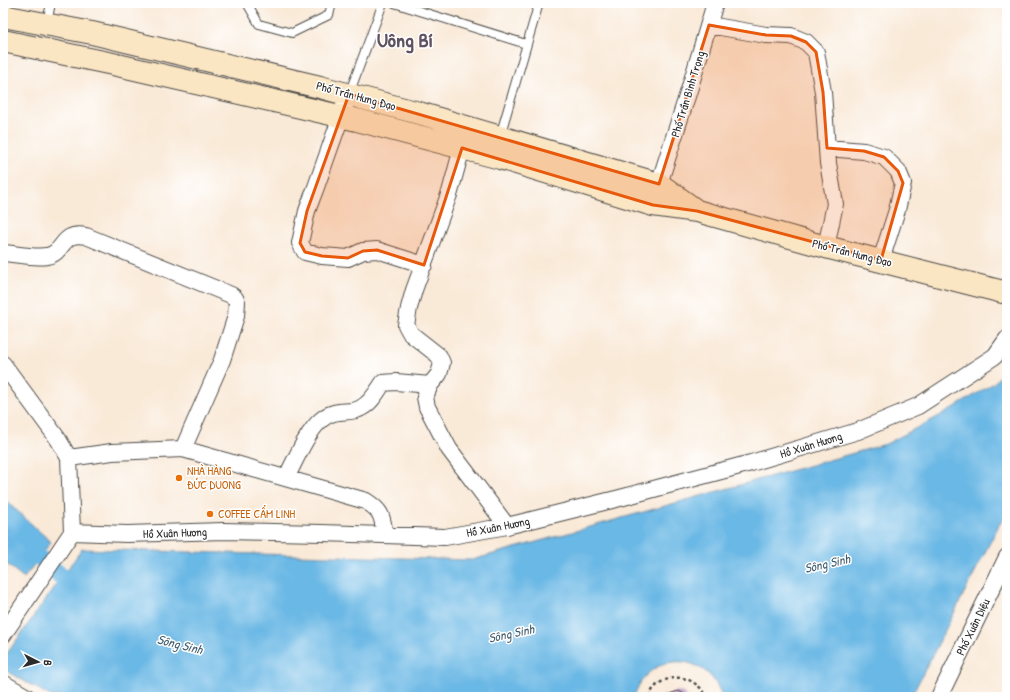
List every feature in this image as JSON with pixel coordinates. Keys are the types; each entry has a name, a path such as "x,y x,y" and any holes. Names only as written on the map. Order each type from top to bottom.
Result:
{"main road":[{"name":"Phố Trần Hưng Đạo","path":"3,16 92,33 349,94 419,113 659,184 697,211"},
{"name":"Phố Trần Hưng Đạo","path":"3,41 341,116 462,148 653,205 697,211 826,247 1007,293"}],"street":[{"name":"Phố Trần Bình Trọng","path":"659,184 715,3"},
{"path":"709,25 766,35 791,36 806,42 816,52 823,92 828,163 835,204 826,247"},
{"path":"349,94 307,211 300,242 305,252 322,256 348,258 363,251 377,250 424,265"},
{"path":"462,148 450,192 409,308 406,325 411,334 439,356 442,363 439,374 430,386 425,397 427,407 449,449 507,526"},
{"path":"827,148 864,151 884,157 898,171 903,183 897,210 881,260"},
{"path":"3,253 47,256 55,253 69,236 77,234 93,239 231,295 235,298 237,302 236,316 222,360 183,448"},
{"name":"Hồ Xuân Hương","path":"72,532 127,534 231,532 445,537 507,526 751,463 858,431 918,406 996,356 1007,339"},
{"path":"3,364 58,439 69,458 72,532 3,635"},
{"path":"286,478 306,440 321,420 336,412 361,409 372,399 383,383 396,382 430,386"},
{"path":"69,458 112,452 183,448 366,500 375,506 381,514 385,535"},
{"name":"Phố Xuân Diệu","path":"939,697 1007,557"},
{"path":"3,683 27,697"}],"lane":[{"path":"46,24 51,3"},
{"path":"247,3 259,24 292,33 329,15 332,3"},
{"path":"349,94 383,3"},
{"path":"394,3 526,44"},
{"path":"499,137 539,3"}],"path":[{"path":"649,697 656,686 664,680 684,678 701,688 706,697"}],"highlighted area":[{"path":"709,25 766,35 791,36 806,42 816,52 823,92 827,148 864,151 884,157 898,171 903,183 881,260 697,211 653,205 462,148 424,265 377,250 363,251 348,258 322,256 305,252 300,243 307,211 349,94 659,184"}],"water":[{"path":"1007,367 1007,514 999,525 911,697 722,697 715,682 704,671 692,664 678,662 664,664 652,671 641,682 634,697 52,697 3,669 3,659 82,549 472,560 886,444 947,412 994,383"},
{"path":"3,498 51,542 24,578 3,561"}],"building":[{"path":"678,691 688,697 665,697 669,694"}],"waterway":[{"name":"Sông Sinh","path":"3,526 62,577"}],"place":[{"name":"NHÀ HÀNG ĐỨC DUONG","path":"179,478"},
{"name":"COFFEE CẨM LINH","path":"210,514"}],"district":[{"name":"Uông Bí","path":"405,40"}]}
